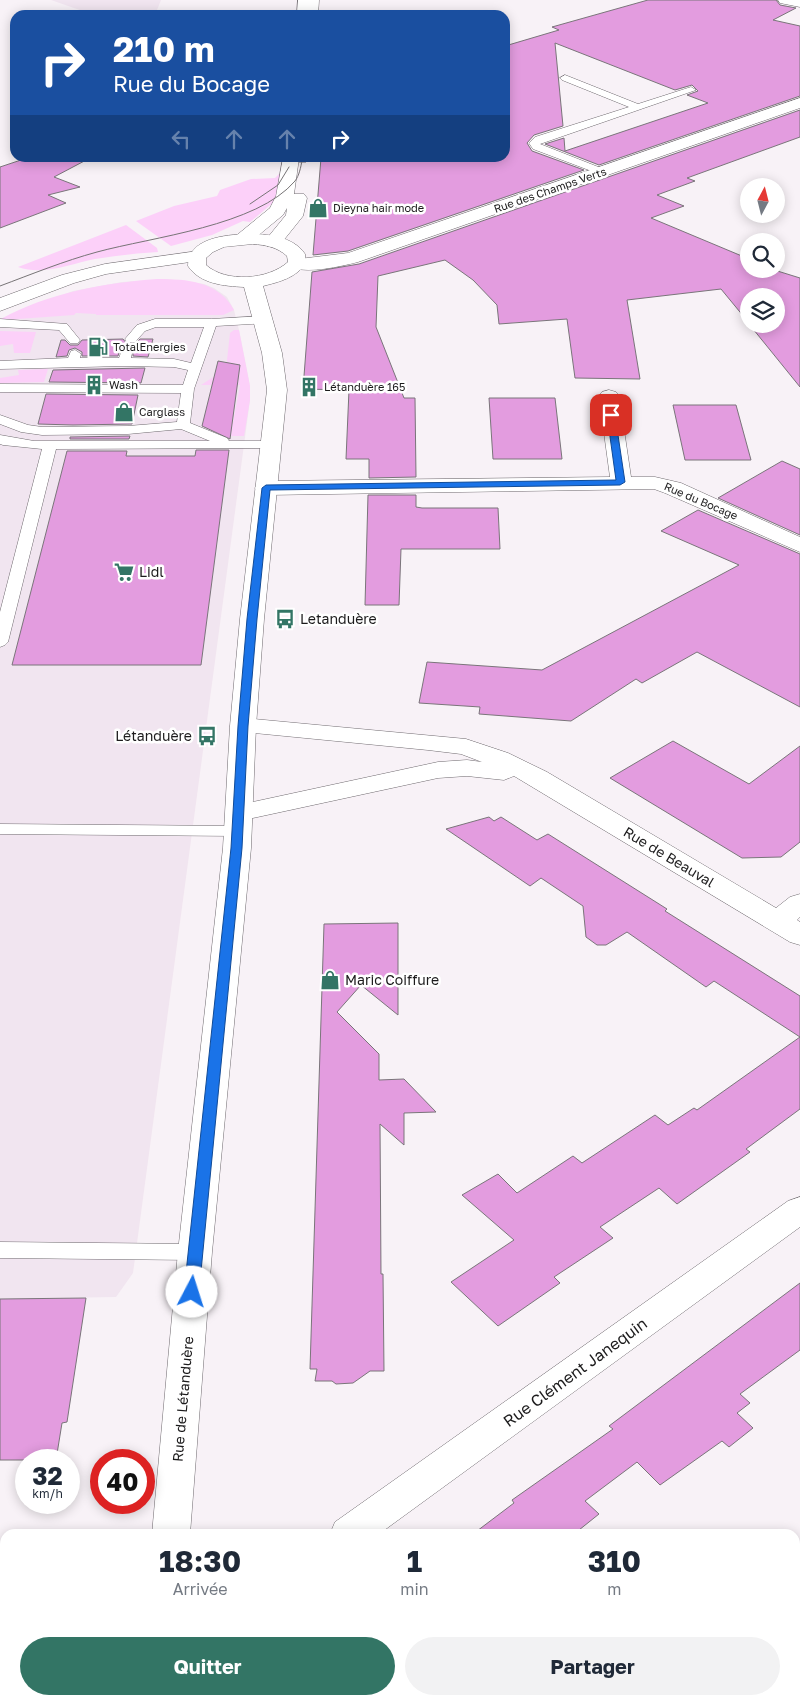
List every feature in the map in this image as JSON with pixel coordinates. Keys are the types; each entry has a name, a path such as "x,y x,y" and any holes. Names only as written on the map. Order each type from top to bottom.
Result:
{"street":[{"path":"785,0 800,3"},
{"name":"Rue des Champs Verts","path":"297,264 330,262 352,258 800,103"},
{"path":"243,239 277,210 285,196 296,162"},
{"path":"273,242 294,216 298,201 296,162"},
{"path":"0,305 68,279 104,269 200,264 226,280 252,281 284,274 297,264 298,257 294,251 286,246 273,242 243,239 215,245 200,264"},
{"name":"Rue de Létanduère","path":"171,1529 195,1252 238,822 243,726 252,619 277,390 272,353 252,281"},
{"path":"609,396 620,482"},
{"name":"Rue du Bocage","path":"266,488 655,483 673,488 800,545"},
{"name":"Rue de Beauval","path":"243,726 428,742 466,747 499,759 538,778 800,935"},
{"name":"Rue de Beauval","path":"238,822 438,770 488,769 538,778"},
{"path":"777,921 800,904"},
{"name":"Rue Clément Janequin","path":"357,1529 800,1210"}],"lane":[{"path":"565,78 638,107"},
{"path":"602,172 537,147 534,142 691,90"},
{"path":"130,339 141,328 155,323 211,323 264,320"},
{"path":"0,323 64,327 74,340"},
{"path":"183,425 188,389 211,323"},
{"path":"0,365 74,358 126,358 196,368"},
{"path":"0,388 188,389"},
{"path":"0,419 26,429 42,430 128,430 183,425 234,445"},
{"path":"0,439 22,444 50,445 270,445"},
{"path":"0,642 50,445"},
{"path":"0,829 238,822"},
{"path":"0,1250 195,1252"}],"shaded area":[{"path":"51,0 161,0 157,10 80,10"},
{"path":"279,174 283,174 275,201 250,222 243,221 212,235 171,246 136,221 174,206 217,196 220,190 251,179 275,178"},
{"path":"126,225 157,248 158,252 95,259 47,270 18,267"},
{"path":"157,279 190,281 211,287 227,300 234,310 223,315 96,315 76,313 74,315 1,319 38,302 57,296 117,283"},
{"path":"167,279 204,284 227,297 234,310 239,330 250,386 250,400 133,1273 116,1297 0,1299 0,319 73,291 122,282"},
{"path":"234,330 239,330 250,386 250,400 244,436 231,436 209,422 233,423 240,385 201,385 226,369 230,333"},
{"path":"0,331 36,332 30,353 14,353 13,344 0,346"},
{"path":"48,369 44,382 0,383 0,378 19,375 18,370"}],"building":[{"path":"648,0 776,0 780,5 796,8 773,20 800,26 800,96 599,165 545,144 564,138 565,151 708,103 687,95 698,91 692,85 675,90 555,43 563,126 534,135 527,143 532,151 584,170 348,251 313,255 321,162 510,162 510,45 559,30 552,27"},
{"path":"800,110 800,137 687,178 695,181 657,195 684,206 651,218 740,255 740,278 785,278 785,273 800,278 800,387 756,333 785,333 785,288 740,288 740,312 721,289 627,300 640,379 575,378 567,319 499,324 497,305 473,280 445,260 378,276 376,327 404,398 415,398 416,477 369,478 369,459 346,459 349,390 303,389 312,272 359,264"},
{"path":"15,162 82,162 54,177 80,187 48,195 66,203 0,228 0,167"},
{"path":"123,339 127,344 135,344 140,339 153,339 148,357 133,356 133,351 126,347 120,349 118,356 82,356 82,352 75,348 69,350 67,356 56,357 61,340 65,340 70,345 78,345 82,340"},
{"path":"218,361 240,365 230,439 202,426"},
{"path":"145,368 141,383 49,382 53,370"},
{"path":"46,394 138,395 132,424 38,424"},
{"path":"489,398 555,398 562,459 493,459"},
{"path":"673,405 736,405 751,460 685,460"},
{"path":"130,436 129,439 70,439 70,437"},
{"name":"Lidl","path":"196,450 229,450 201,665 12,665 67,451 127,451 126,456 195,456"},
{"path":"782,461 800,469 800,535 718,498"},
{"path":"368,495 416,495 416,507 422,508 498,508 500,549 401,549 399,605 365,605"},
{"path":"698,510 800,554 800,707 697,652 642,683 636,679 571,721 479,714 480,707 419,703 427,662 542,670 739,565 661,531"},
{"path":"673,741 749,784 800,746 800,842 781,857 742,858 610,778"},
{"path":"489,817 494,821 501,817 537,840 548,834 667,909 665,911 800,996 800,1037 714,981 706,987 627,932 606,945 597,945 586,937 583,906 541,878 530,886 446,829"},
{"path":"398,923 398,1015 361,985 337,1012 379,1054 379,1080 404,1079 436,1112 404,1113 404,1145 380,1124 384,1371 370,1371 353,1383 336,1384 332,1381 315,1381 317,1369 310,1369 324,924"},
{"path":"800,1037 800,1109 746,1149 750,1152 677,1204 659,1188 600,1227 613,1238 554,1277 560,1283 498,1326 451,1282 514,1240 462,1195 498,1174 517,1193 573,1156 582,1163 655,1115 668,1125 694,1108 697,1110"},
{"path":"800,1283 800,1350 740,1394 750,1403 737,1413 753,1428 729,1447 722,1441 660,1485 637,1462 585,1501 599,1514 580,1529 480,1529 514,1503 512,1500 613,1429 609,1426"},
{"path":"86,1298 67,1422 62,1423 58,1449 15,1449 15,1460 0,1460 0,1299"}],"tram line":[{"path":"0,286 85,256 120,246 202,228 256,209 278,196 295,181 302,162"},
{"path":"250,204 278,185 289,167"}],"place":[{"name":"Dieyna hair mode","path":"318,208"},
{"name":"TotalEnergies","path":"98,347"},
{"name":"Wash","path":"94,385"},
{"name":"Létanduère 165","path":"309,387"},
{"name":"Carglass","path":"124,412"},
{"name":"Lidl","path":"124,572"},
{"name":"Letanduère","path":"285,619"},
{"name":"Létanduère","path":"207,736"},
{"name":"Maric Coiffure","path":"330,980"}],"route":[{"path":"192,1292 236,848 243,726 266,488 620,482 611,415"}]}
